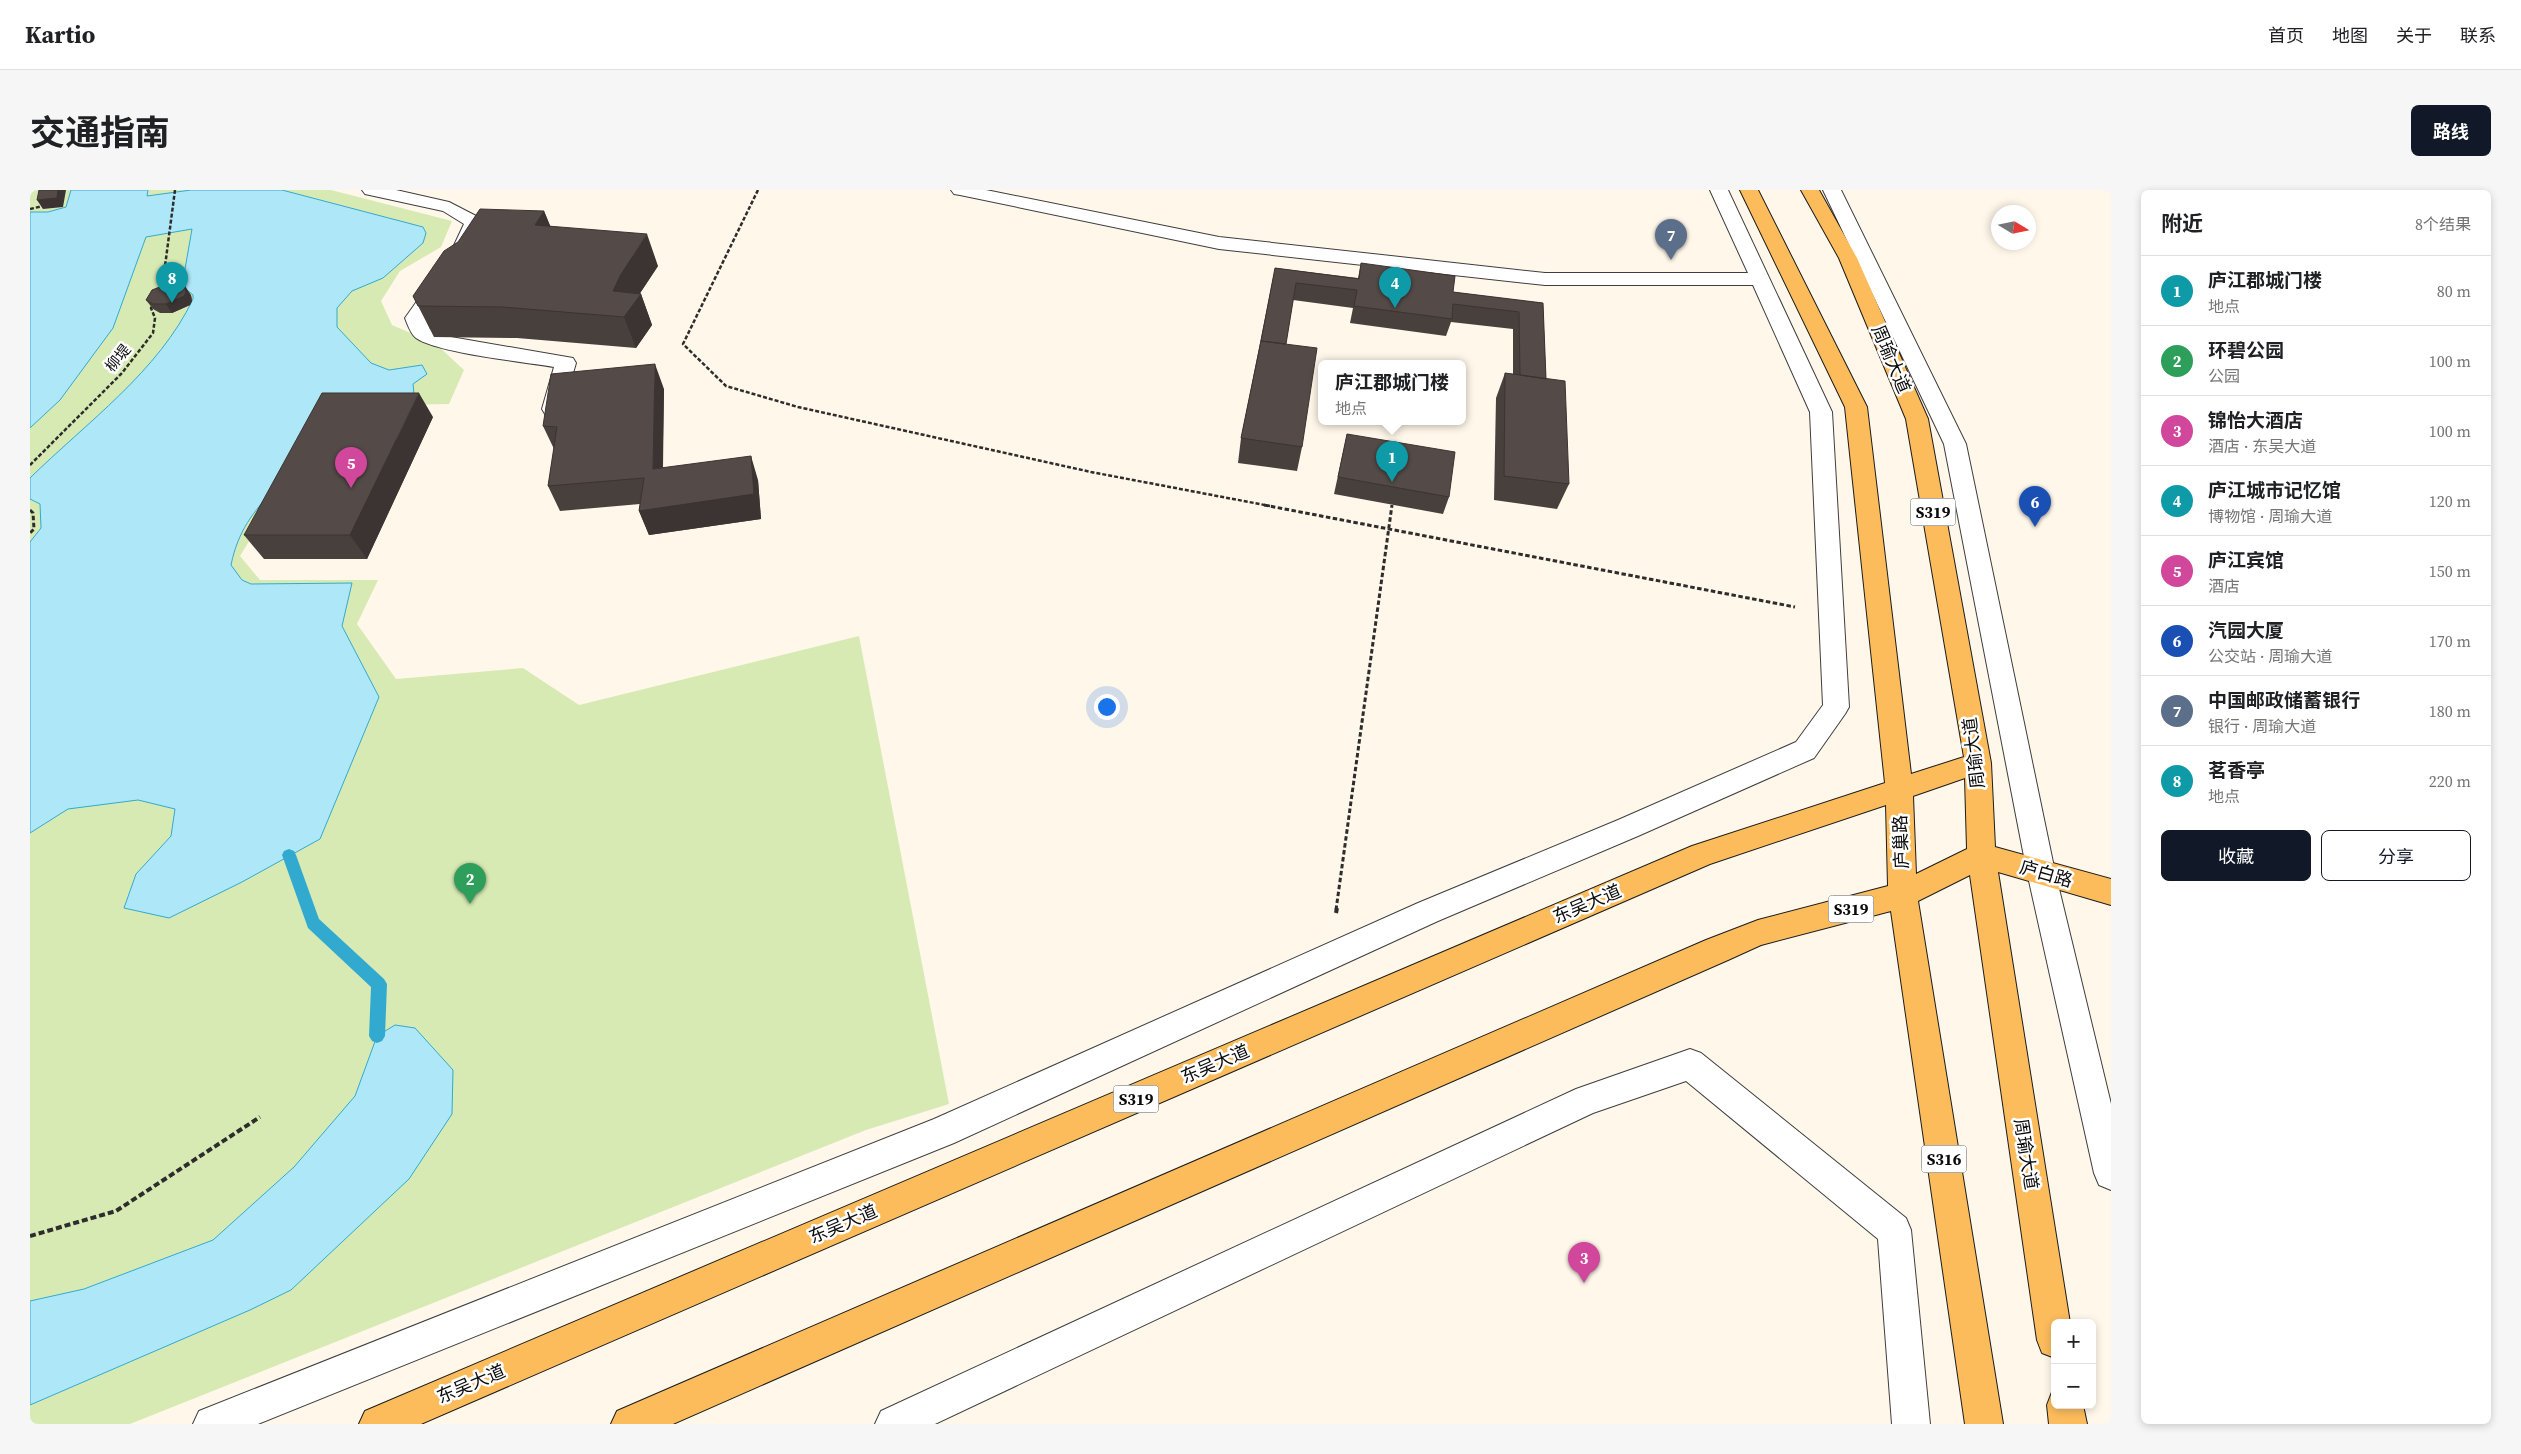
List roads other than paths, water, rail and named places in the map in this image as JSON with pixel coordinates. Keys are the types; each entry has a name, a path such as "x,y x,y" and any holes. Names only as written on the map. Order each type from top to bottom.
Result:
{"main road":[{"path":"1748,190 1856,408 1899,789"},
{"name":"周瑜大道","path":"1810,190 1848,258 1917,418 1978,763 1981,855 2052,1319"},
{"name":"东吴大道","path":"378,1424 1702,855 1978,763"},
{"name":"庐巢路","path":"1899,789 1903,895"},
{"name":"庐白路","path":"1981,855 2111,892"},
{"name":"S319","path":"630,1424 1750,936 1903,895 1981,855"},
{"name":"S316","path":"1903,895 1984,1424"},
{"path":"2066,1409 2068,1424"}],"street":[{"path":"371,190 449,207 474,222 458,256 415,318 421,332 429,337 449,343 566,363 550,420"},
{"path":"960,190 1219,243 1545,279 1760,280"},
{"path":"212,1424 942,1132 1428,912 1628,828 1805,750 1836,707 1821,412 1719,190"},
{"path":"1832,190 1955,444 2042,872 2111,1173"},
{"path":"894,1424 1588,1100 1690,1064 1894,1230 1911,1424"}],"water":[{"path":"71,190 148,190 147,196 191,190 282,190 423,227 426,233 423,243 383,278 352,291 337,308 337,327 371,363 389,370 422,365 427,374 413,384 414,394 276,487 260,505 242,532 231,565 242,580 251,584 352,583 342,626 379,697 320,839 242,882 169,918 124,908 136,874 171,836 175,809 138,800 68,809 30,833 30,542 41,528 40,504 30,499 30,478 120,395 141,373 179,325 193,299 193,295 182,286 192,229 146,237 113,328 60,400 30,428 30,212 48,212 66,207"},
{"path":"395,1025 415,1028 453,1070 452,1114 409,1179 291,1290 250,1310 30,1405 30,1301 84,1289 213,1240 294,1167 355,1096 377,1036"}],"waterway":[{"path":"289,855 313,923 379,984 377,1036"}],"place":[{"name":"中国邮政储蓄银行","path":"1671,260"},
{"name":"茗香亭","path":"172,303"},
{"name":"庐江城市记忆馆","path":"1395,308"},
{"name":"庐江郡城门楼","path":"1392,482"},
{"name":"庐江宾馆","path":"351,488"},
{"name":"汽园大厦","path":"2035,527"},
{"name":"环碧公园","path":"470,904"},
{"name":"锦怡大酒店","path":"1584,1283"}]}
